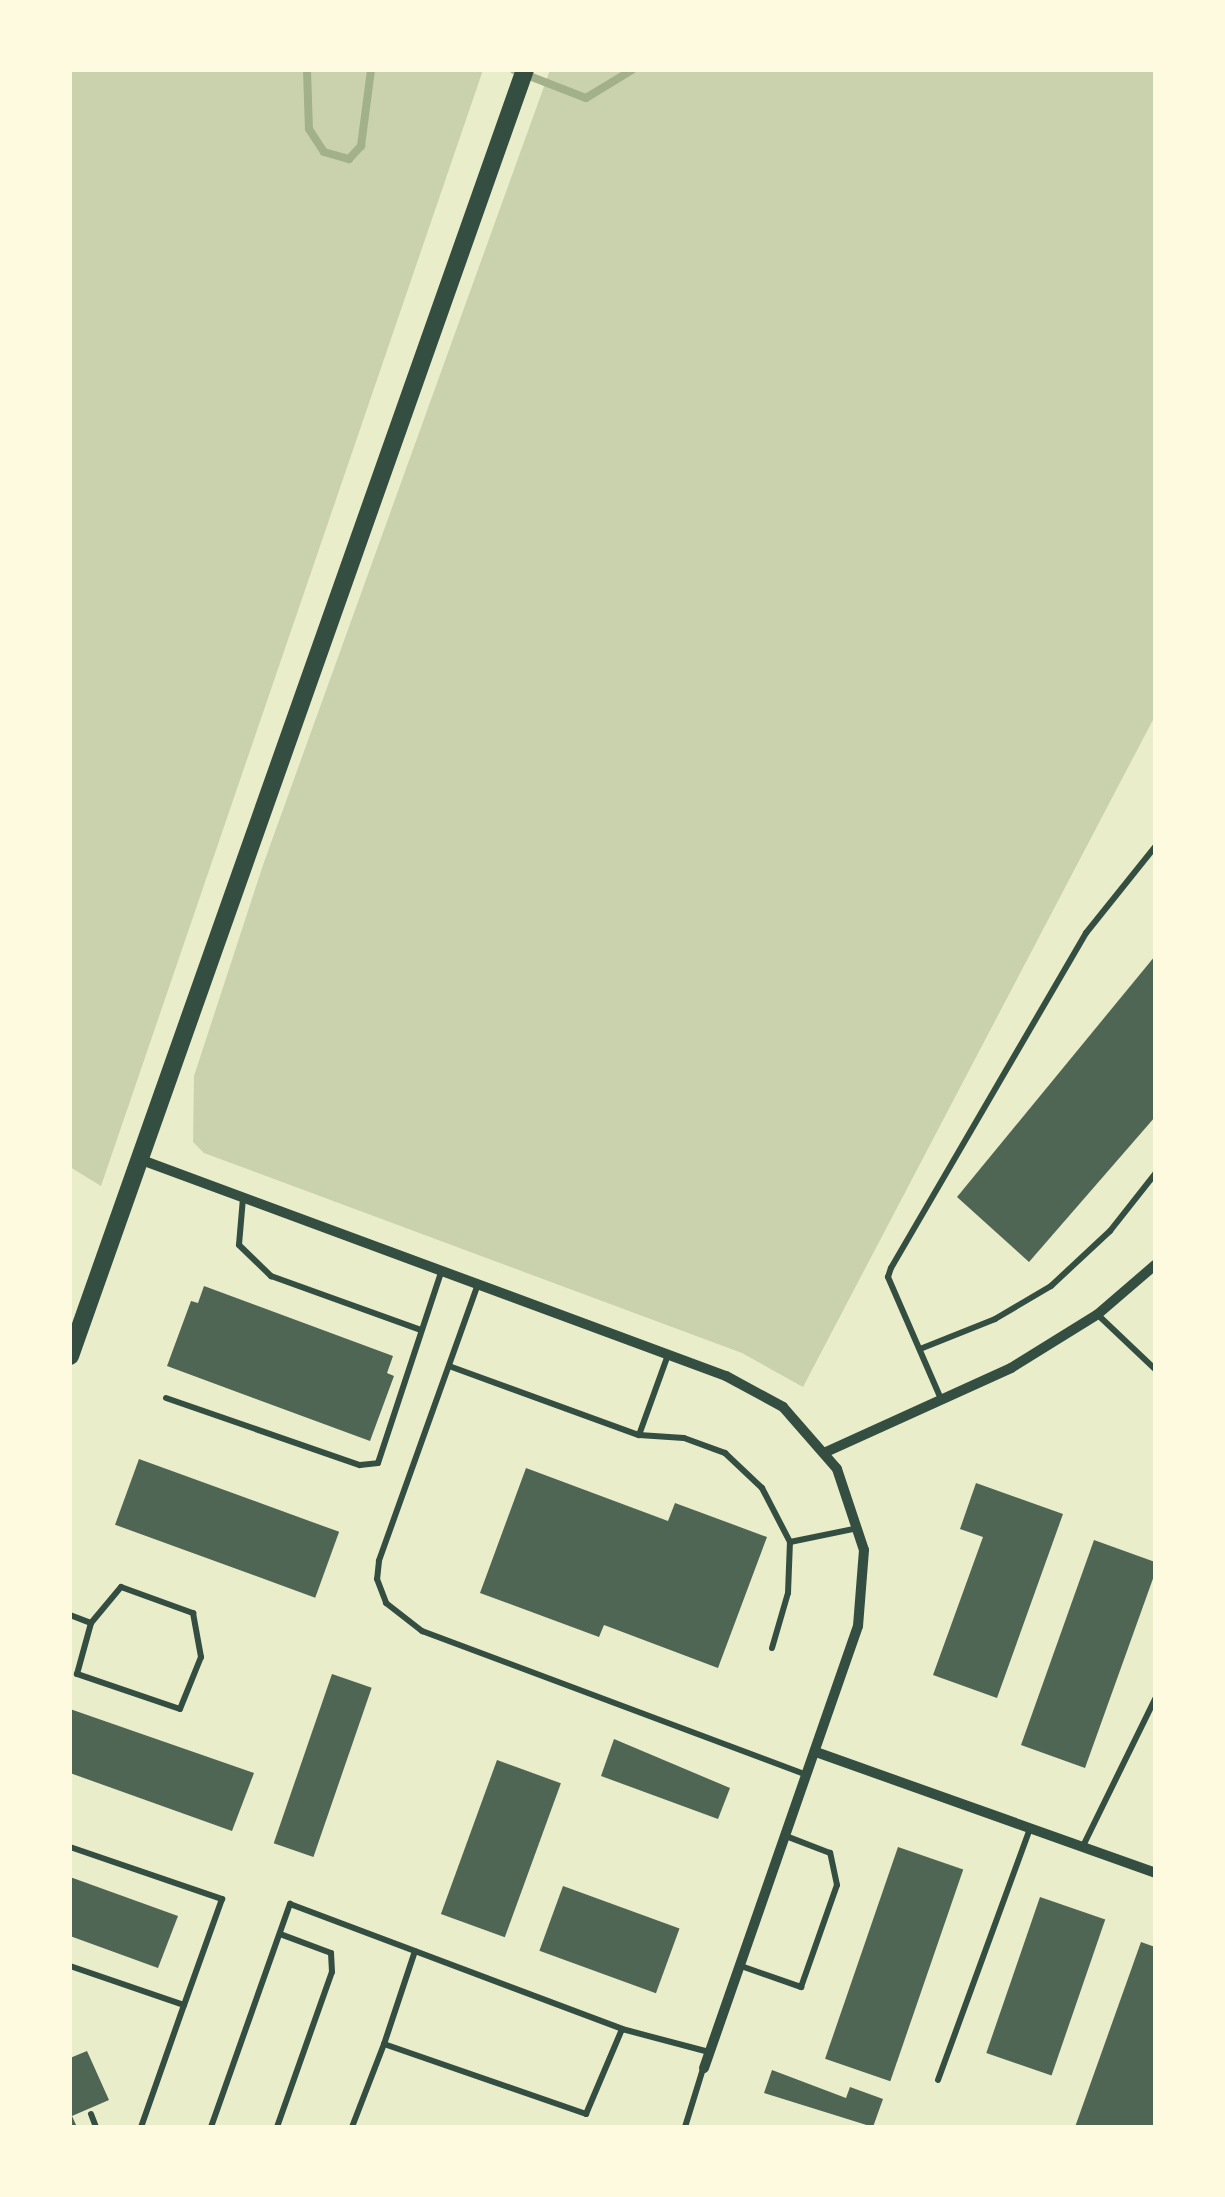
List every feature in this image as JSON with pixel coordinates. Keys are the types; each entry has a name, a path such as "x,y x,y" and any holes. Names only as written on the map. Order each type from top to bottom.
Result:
{"main road":[{"path":"70,1356 525,70"}],"street":[{"path":"140,1159 758,1390 826,1452 858,1528 864,1592 858,1626 704,2068"},
{"path":"826,1452 1011,1368 1098,1314 1155,1264"},
{"path":"816,1752 1155,1872"}],"lane":[{"path":"941,1399 888,1278 891,1268 1086,933 1155,847"},
{"path":"920,1349 995,1319 1051,1286 1110,1231 1155,1174"},
{"path":"244,1196 236,1231 256,1265 421,1330"},
{"path":"166,1398 371,1466 388,1438 442,1269"},
{"path":"478,1283 379,1560 380,1592 395,1616 807,1775"},
{"path":"1098,1314 1155,1369"},
{"path":"639,1436 668,1354"},
{"path":"448,1366 639,1436 684,1438 744,1466 790,1542 788,1594 772,1648"},
{"path":"790,1542 858,1528"},
{"path":"121,1587 194,1613 201,1657 180,1709 78,1674 91,1622 121,1587"},
{"path":"70,1615 91,1622"},
{"path":"1083,1846 1155,1699"},
{"path":"938,2080 1030,1826"},
{"path":"740,1966 801,1987 838,1886 830,1853 786,1836"},
{"path":"70,1846 222,1899 141,2127"},
{"path":"211,2127 290,1904 622,2029 709,2052"},
{"path":"277,2127 332,1972 331,1953 280,1934"},
{"path":"352,2127 416,1952"},
{"path":"70,1966 184,2005"},
{"path":"384,2044 586,2114 622,2029"},
{"path":"686,2127 704,2068"},
{"path":"91,2114 96,2127"}],"green space":[{"path":"70,70 483,70 101,1186 70,1167"},
{"path":"550,70 1155,70 1155,716 803,1387 742,1353 204,1153 193,1142 194,1076 263,865"}],"building":[{"path":"1155,956 1155,1117 1029,1262 957,1197"},
{"path":"204,1286 393,1356 387,1373 394,1376 370,1441 167,1366 191,1301 198,1303"},
{"path":"139,1459 339,1532 315,1598 115,1525"},
{"path":"526,1468 668,1521 675,1503 767,1537 718,1668 604,1625 599,1637 480,1593"},
{"path":"976,1483 1063,1514 997,1698 933,1675 983,1537 960,1529"},
{"path":"1094,1540 1155,1562 1155,1573 1085,1768 1021,1745"},
{"path":"332,1674 372,1688 313,1857 274,1843"},
{"path":"70,1709 254,1773 232,1831 70,1773"},
{"path":"614,1739 730,1788 718,1819 601,1776"},
{"path":"497,1760 561,1783 505,1937 441,1914"},
{"path":"898,1847 963,1869 890,2081 825,2059"},
{"path":"70,1877 178,1916 158,1968 70,1936"},
{"path":"563,1886 680,1928 656,1993 539,1951"},
{"path":"1040,1897 1105,1919 1052,2075 986,2053"},
{"path":"1141,1942 1155,1947 1155,2127 1075,2127"},
{"path":"87,2051 109,2100 72,2116 77,2127 70,2127 70,2058"},
{"path":"772,2070 846,2098 850,2087 883,2099 873,2127 764,2093"}],"waterway":[{"path":"307,70 309,129 324,152 349,159 361,146 371,70"},
{"path":"514,70 586,98 632,70"}]}
